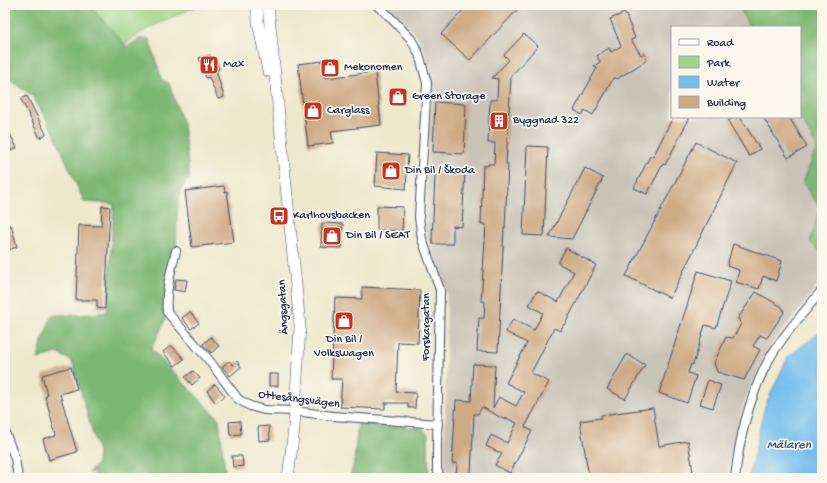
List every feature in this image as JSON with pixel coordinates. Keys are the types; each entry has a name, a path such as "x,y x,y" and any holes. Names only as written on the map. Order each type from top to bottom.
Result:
{"main road":[{"name":"Ängsgatan","path":"257,5 258,22 280,134"},
{"name":"Ängsgatan","path":"268,5 300,326 294,429 288,478"}],"street":[{"name":"Forskargatan","path":"376,5 411,39 419,54 427,83 419,217 422,239 440,290 437,469 440,478"},
{"name":"Ottesångsvägen","path":"176,251 169,279 166,303 167,312 208,359 238,399 250,406 264,410 295,411 333,416 438,424"},
{"path":"735,478 737,458 747,413 765,369 781,342 822,290"},
{"path":"5,432 15,458 18,478"}],"shaded area":[{"path":"385,5 738,5 749,26 671,26 671,118 801,118 817,147 803,183 820,208 810,242 822,252 822,281 770,346 744,402 729,461 729,478 448,478 445,468 447,293 425,230 432,75 421,41 405,22"}],"green space":[{"path":"5,5 89,5 127,47 139,39 149,39 162,80 169,83 183,124 189,172 189,179 180,193 178,202 176,252 167,315 151,349 219,419 225,471 223,478 91,478 96,471 88,473 97,464 98,452 72,361 57,353 38,359 42,342 52,315 81,315 107,312 114,204 84,202 55,135 32,95 5,77"},
{"path":"89,5 199,5 149,28 131,39 125,45"},
{"path":"738,5 822,5 822,252 810,242 820,208 803,183 817,147 801,118 801,26 749,26"},
{"path":"358,423 422,428 428,434 429,478 350,478 354,463"}],"water":[{"name":"Mälaren","path":"822,331 822,478 749,478 765,406 788,357"}],"building":[{"path":"468,5 522,5 470,60 441,34"},
{"path":"625,13 635,38 631,40 641,55 644,53 647,60 617,79 614,77 593,115 585,110 582,115 574,110 597,68 594,66 600,62 597,56 609,48 611,52 621,46 610,19"},
{"name":"Byggnad 322","path":"524,34 538,46 511,76 498,352 477,351 479,318 484,318 485,301 481,301 486,224 481,224 483,166 494,164 495,143 488,143 490,100 497,100 498,79 492,78 509,60 504,55"},
{"name":"Max","path":"210,55 213,62 216,61 219,69 216,70 224,97 218,99 209,77 206,78 199,58"},
{"path":"323,61 325,78 375,72 381,125 331,131 333,143 308,146 298,64"},
{"path":"27,96 46,134 40,138 21,99"},
{"path":"435,102 466,104 464,154 433,152"},
{"path":"672,118 689,118 665,165 663,164 647,194 634,188 650,156 653,157"},
{"path":"733,118 741,118 760,149 749,156 728,121"},
{"path":"764,118 790,118 807,147 788,158"},
{"path":"5,124 17,148 11,151 5,139"},
{"path":"696,142 737,163 670,298 626,276"},
{"path":"527,146 548,147 544,236 523,235"},
{"name":"Din Bil / Škoda","path":"377,153 408,155 406,189 375,186"},
{"path":"439,168 465,170 462,227 453,226 453,244 433,244 432,239 435,177"},
{"path":"585,168 603,178 572,239 549,237"},
{"path":"224,186 225,192 227,191 234,242 192,247 185,191"},
{"path":"102,206 110,207 105,309 97,308 97,300 76,300 79,225 101,226"},
{"path":"377,206 403,207 402,231 377,230"},
{"name":"Din Bil / SEAT","path":"322,223 343,224 342,248 321,247"},
{"path":"11,225 17,247 5,251 5,226"},
{"path":"733,244 782,261 776,281 763,276 759,289 736,282 739,270 727,266"},
{"path":"566,248 596,265 565,324 560,331 554,328 531,373 549,382 525,427 532,431 510,473 495,465 502,454 486,446 491,435 507,443 517,423 506,418 505,420 482,407 478,414 474,414 471,472 467,473 464,477 456,477 457,463 452,463 456,400 471,401 473,364 495,365 493,408 499,397 516,406 524,392 506,383 527,343 506,332 513,319 534,330 543,313 529,305 537,291 558,302 574,272 558,263"},
{"path":"698,271 731,281 716,328 705,325 693,365 691,364 688,373 696,376 687,403 659,393"},
{"path":"176,279 187,280 185,292 174,290"},
{"path":"362,287 420,290 418,343 398,342 396,392 416,393 415,408 408,408 408,403 385,403 385,409 340,407 342,379 331,379 335,298 362,299"},
{"path":"756,292 782,307 784,312 767,338 760,335 753,346 760,350 744,380 717,372 714,363 726,337 733,338 741,324 738,318"},
{"path":"190,312 199,323 191,329 182,318"},
{"path":"211,337 219,346 211,353 203,344"},
{"path":"171,345 184,359 175,366 163,352"},
{"path":"627,354 645,365 625,399 607,389"},
{"path":"229,361 233,365 237,361 241,367 230,376 222,367"},
{"path":"71,367 77,389 60,394 77,452 49,460 43,439 56,435 45,396 47,395 42,375"},
{"path":"193,371 200,378 192,385 185,377"},
{"path":"269,374 278,374 278,386 269,386"},
{"path":"708,380 721,385 713,408 700,404"},
{"path":"215,384 225,396 216,403 207,391"},
{"path":"653,408 659,446 688,441 694,478 589,478 580,421 601,418 601,415"},
{"path":"240,421 241,434 230,435 229,422"},
{"path":"269,426 270,440 259,441 258,427"},
{"path":"232,456 242,456 243,466 233,467"}],"place":[{"name":"Max","path":"209,65"},
{"name":"Mekonomen","path":"330,68"},
{"name":"Green Storage","path":"398,97"},
{"name":"Carglass","path":"313,111"},
{"name":"Byggnad 322","path":"499,121"},
{"name":"Din Bil / Škoda","path":"391,171"},
{"name":"Karlhovsbacken","path":"279,216"},
{"name":"Din Bil / SEAT","path":"332,236"},
{"name":"Din Bil / Volkswagen","path":"344,321"}]}
